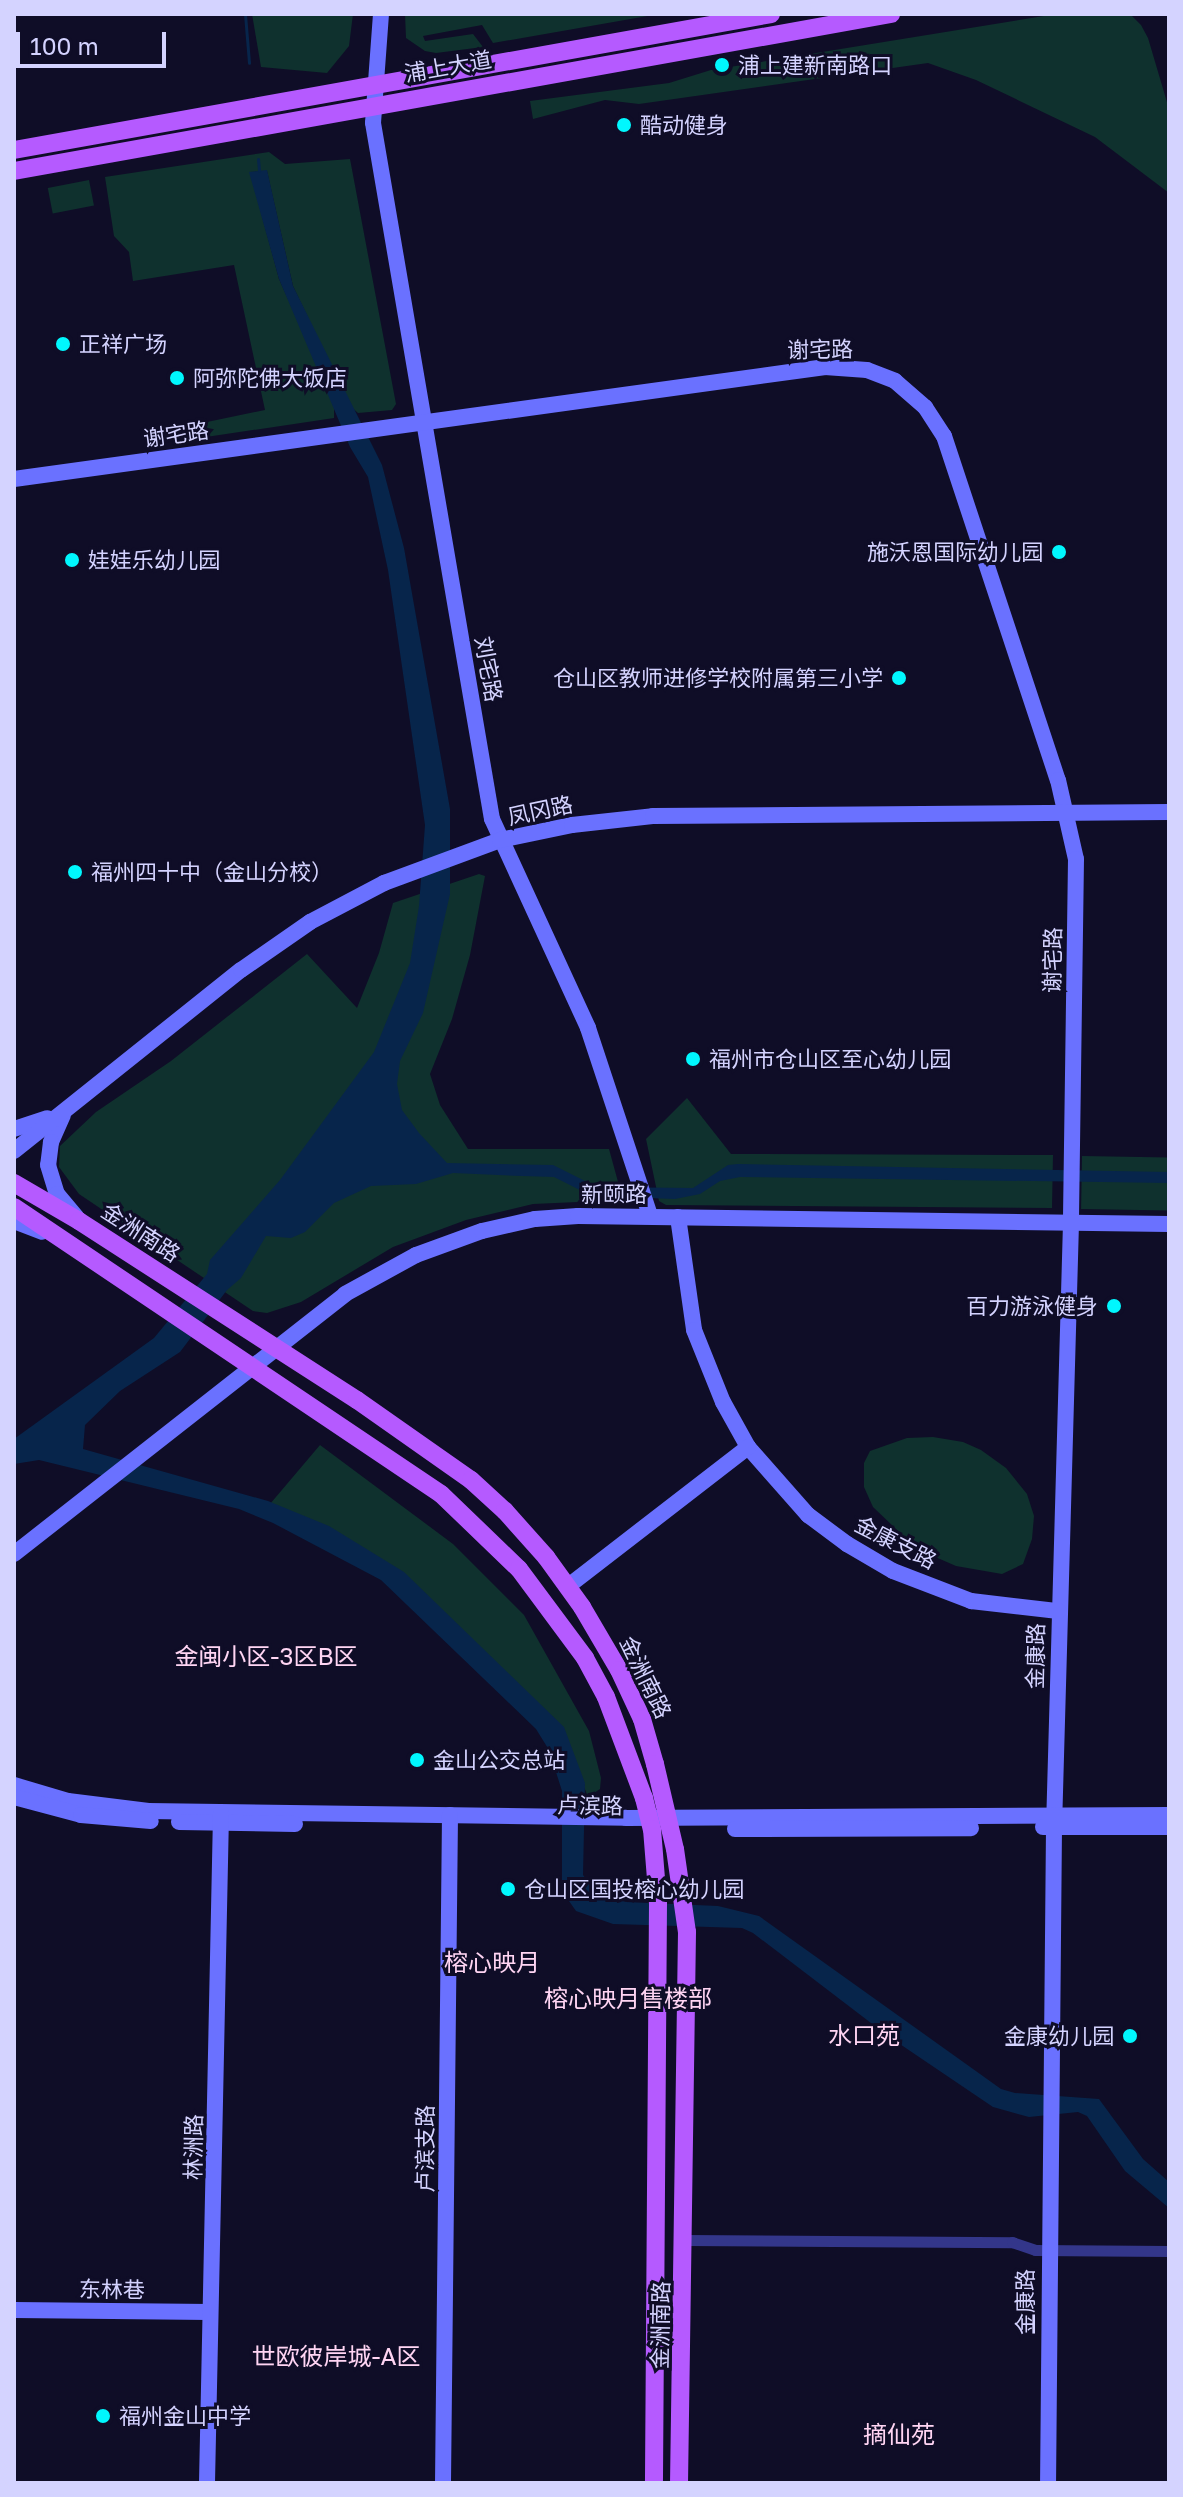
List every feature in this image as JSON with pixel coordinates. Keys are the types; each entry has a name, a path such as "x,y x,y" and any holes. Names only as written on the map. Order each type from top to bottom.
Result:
{"main road":[{"name":"浦上大道","path":"14,150 771,14"},
{"name":"浦上大道","path":"14,171 373,104 891,14"},
{"name":"金洲南路","path":"14,1183 277,1348 421,1442 471,1480 505,1511 567,1587 606,1647 636,1707 648,1736 660,1823 654,2483"},
{"name":"金洲南路","path":"14,1207 441,1494 519,1569 594,1673 660,1823 684,1903 687,1932 685,2240 679,2483"}],"street":[{"name":"刘宅路","path":"381,14 373,123 492,819 588,1028 650,1216"},
{"name":"谢宅路","path":"14,479 817,367 867,370 895,381 925,407 948,445 1066,811 1076,859 1071,1215"},
{"name":"凤冈路","path":"14,1151 263,953 334,908 419,868 500,840 572,825 640,817 1169,812"},
{"path":"14,1129 66,1109"},
{"path":"66,1109 55,1130 48,1165 57,1194 79,1221"},
{"name":"新颐路","path":"14,1554 345,1294 399,1264 456,1240 535,1219 650,1216 1071,1215 1169,1224"},
{"name":"金康路","path":"1048,2483 1047,2250 1054,1822 1071,1215"},
{"name":"金康支路","path":"678,1217 694,1330 723,1402 748,1447 808,1515 847,1544 893,1571 971,1601 1058,1611"},
{"path":"14,1221 57,1238"},
{"path":"567,1587 748,1447"},
{"path":"14,1785 105,1807 220,1817"},
{"path":"14,1797 104,1818 450,1820"},
{"path":"1054,1822 1169,1815"},
{"name":"林洲路","path":"207,2483 220,1817"},
{"name":"卢滨路","path":"450,1820 660,1823"},
{"name":"卢滨支路","path":"443,2483 450,1820"},
{"path":"660,1823 1054,1822 1169,1827"},
{"path":"685,2240 1012,2242 1047,2250 1169,2251"},
{"name":"东林巷","path":"14,2310 210,2312"}],"green space":[{"path":"252,14 353,14 349,46 327,73 261,67"},
{"path":"405,14 659,14 493,43 482,25 423,36 425,41 473,34 483,47 436,53 425,51 406,38"},
{"path":"1056,14 1130,14 1141,25 1148,38 1169,109 1169,193 1095,137 976,80 928,63 639,104 605,100 533,119 530,101 669,83 711,70"},
{"path":"269,152 285,164 350,159 396,404 392,410 358,413 350,406 293,286 267,171 250,172 279,279 334,402 334,418 206,437 207,422 265,410 234,265 133,281 129,252 114,236 105,177"},
{"path":"89,180 94,206 53,214 48,188"},
{"path":"479,874 485,876 470,955 452,1019 430,1074 440,1105 468,1149 609,1149 623,1200 533,1204 466,1220 393,1247 301,1302 267,1313 253,1311 79,1194 59,1167 60,1146 96,1112 171,1061 307,954 357,1008 379,953 393,903"},
{"path":"687,1098 731,1154 1053,1155 1052,1208 666,1205 659,1201 646,1139"},
{"path":"1082,1156 1169,1158 1168,1211 1081,1209"},
{"path":"933,1437 963,1442 981,1450 1006,1468 1027,1494 1034,1516 1032,1539 1023,1564 1002,1574 956,1566 917,1549 873,1507 864,1487 864,1463 870,1451 907,1438"},
{"path":"320,1445 453,1544 524,1615 589,1731 601,1778 600,1789 588,1797 561,1728 454,1627 270,1504"}],"water":[{"path":"267,170 293,286 382,465 404,548 450,809 450,894 423,1013 400,1061 397,1084 402,1110 419,1133 447,1163 553,1165 597,1187 693,1188 728,1165 738,1164 1169,1172 1169,1183 740,1177 720,1181 700,1194 675,1199 592,1196 554,1177 453,1173 416,1184 371,1186 334,1203 305,1232 291,1238 266,1236 241,1278 227,1290 180,1352 120,1391 85,1425 83,1449 268,1501 329,1526 404,1572 564,1727 585,1783 583,1875 598,1895 626,1902 718,1906 759,1916 1001,2089 1015,2093 1099,2099 1143,2159 1169,2182 1169,2208 1125,2171 1087,2116 1078,2112 1029,2117 993,2107 888,2036 753,1933 742,1928 613,1924 576,1911 562,1891 562,1791 549,1750 536,1729 381,1580 273,1523 239,1509 39,1460 14,1464 14,1439 154,1338 207,1274 210,1260 280,1180 374,1052 410,963 419,906 425,825 388,570 368,477 350,447 279,279 249,172"}],"waterway":[{"path":"245,14 249,63"},
{"path":"258,159 259,171"}],"place":[{"name":"浦上建新南路口","path":"722,65"},
{"name":"酷动健身","path":"624,125"},
{"name":"正祥广场","path":"63,344"},
{"name":"阿弥陀佛大饭店","path":"177,378"},
{"name":"施沃恩国际幼儿园","path":"1059,552"},
{"name":"娃娃乐幼儿园","path":"72,560"},
{"name":"仓山区教师进修学校附属第三小学","path":"899,678"},
{"name":"福州四十中（金山分校）","path":"75,872"},
{"name":"福州市仓山区至心幼儿园","path":"693,1059"},
{"name":"百力游泳健身","path":"1114,1306"},
{"name":"金山公交总站","path":"417,1760"},
{"name":"仓山区国投榕心幼儿园","path":"508,1889"},
{"name":"金康幼儿园","path":"1130,2036"},
{"name":"福州金山中学","path":"103,2416"}],"district":[{"name":"金闽小区-3区B区","path":"266,1656"},
{"name":"榕心映月","path":"492,1962"},
{"name":"榕心映月售楼部","path":"628,1998"},
{"name":"水口苑","path":"864,2035"},
{"name":"世欧彼岸城-A区","path":"336,2356"},
{"name":"摘仙苑","path":"899,2434"}]}
